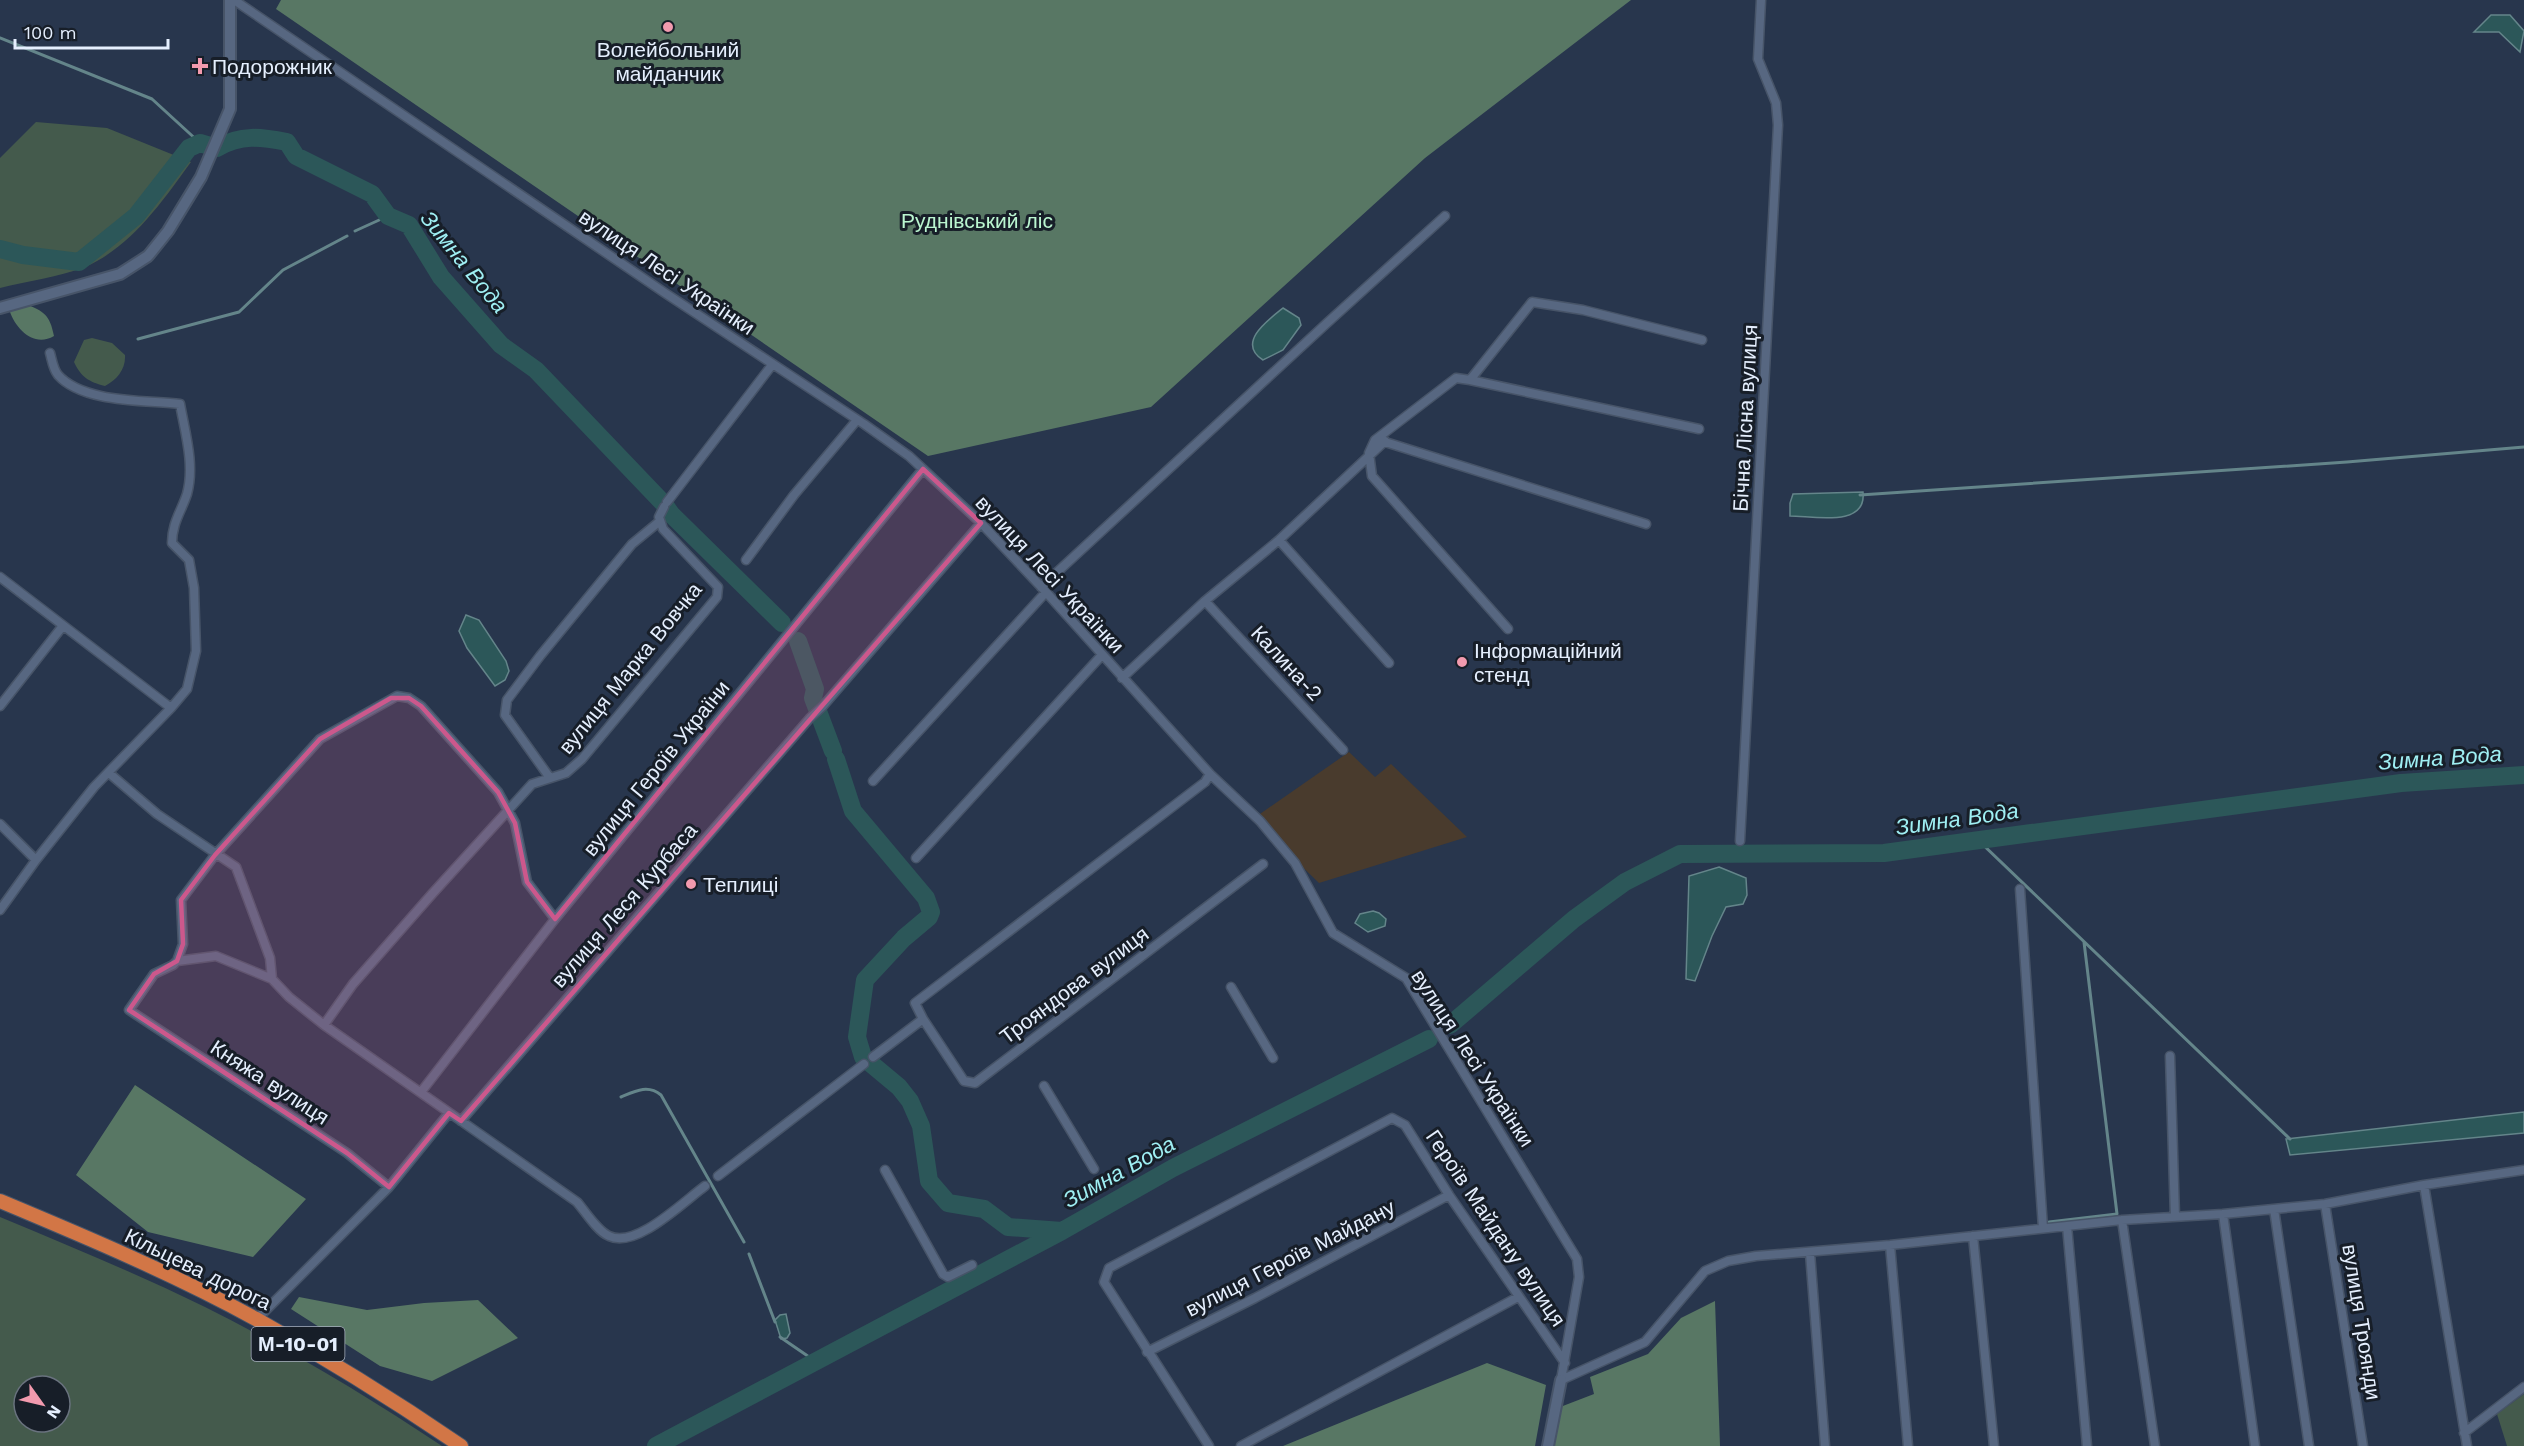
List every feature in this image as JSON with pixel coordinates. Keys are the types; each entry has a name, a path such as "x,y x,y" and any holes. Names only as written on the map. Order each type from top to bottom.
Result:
{"highway":[{"name":"Кільцева дорога","path":"0,1201 206,1293 406,1408 461,1446"}],"street":[{"path":"0,308 120,274 148,256 168,231 205,167 230,109 232,0"},
{"name":"вулиця Лесі Українки","path":"232,0 857,420 923,469 981,523 1044,589 1101,656 1210,774 1260,821 1295,863 1333,933 1406,978 1578,1258 1579,1277 1561,1380"},
{"name":"Бічна Лісна вулиця","path":"1740,841 1778,125 1776,103 1758,59 1761,0"},
{"path":"873,781 1044,589 1445,216"},
{"path":"1470,380 1532,302 1583,310 1701,340"},
{"path":"0,910 94,787 187,689 196,651 194,588 189,560 172,543 172,529 187,493 190,469 180,404 120,399 92,394 78,388 56,372 50,353"},
{"path":"550,778 505,715 507,700 632,544 660,521 658,517 665,505 772,365"},
{"path":"1122,678 1205,601 1279,540 1380,441 1456,378 1699,429"},
{"path":"746,560 794,495 857,420"},
{"path":"1380,441 1646,524"},
{"path":"1369,453 1372,476 1508,629"},
{"name":"вулиця Героїв України","path":"421,1092 555,919 923,469"},
{"name":"вулиця Марка Вовчка","path":"324,1025 353,984 532,784 566,774 582,759 717,597 718,586 663,529 660,521"},
{"name":"вулиця Леся Курбаса","path":"461,1121 981,523"},
{"path":"1279,540 1389,663"},
{"path":"0,577 62,627 171,708"},
{"name":"Калина-2","path":"1205,601 1343,750"},
{"path":"1,702 62,627"},
{"path":"916,858 1101,656"},
{"path":"555,919 527,882 515,824 509,810 486,776 421,706 409,698 397,696 320,739 215,855 181,900 183,944 177,961 216,956 272,979 289,997 324,1025 577,1202 607,1236 620,1239 638,1236 705,1186"},
{"path":"109,773 157,814 236,867 270,958 272,979"},
{"path":"873,1057 923,1019 915,1003 1205,782 1210,774"},
{"path":"0,824 36,860"},
{"name":"Трояндова вулиця","path":"923,1019 964,1081 975,1083 1263,864"},
{"path":"2020,889 2043,1228"},
{"name":"Княжа вулиця","path":"177,961 174,965 154,974 129,1010 346,1153 389,1188"},
{"path":"1231,987 1273,1058"},
{"path":"2170,1056 2175,1217"},
{"path":"718,1176 864,1064"},
{"path":"1044,1086 1094,1169"},
{"path":"256,1320 389,1188 449,1113"},
{"name":"Героїв Майдану вулиця","path":"1147,1352 1104,1282 1109,1268 1392,1118 1405,1125 1449,1195 1565,1364"},
{"path":"885,1170 943,1274 948,1277 972,1265"},
{"path":"1548,1446 1561,1380 1645,1342 1682,1295 1705,1271 1728,1261 1756,1256 1810,1253 2122,1220 2223,1214 2325,1204 2424,1185 2524,1170"},
{"path":"2424,1185 2467,1446"},
{"name":"вулиця Героїв Майдану","path":"1147,1352 1255,1298 1449,1195"},
{"name":"вулиця Троянди","path":"2325,1204 2363,1446"},
{"path":"2274,1209 2309,1446"},
{"path":"2223,1214 2255,1446"},
{"path":"2122,1220 2155,1446"},
{"path":"2067,1226 2087,1446"},
{"path":"1973,1236 1994,1446"},
{"path":"1890,1245 1908,1446"},
{"path":"1810,1253 1825,1446"},
{"path":"1241,1446 1518,1297"},
{"path":"1147,1352 1209,1446"},
{"path":"2464,1433 2524,1387"}],"highlighted area":[{"path":"923,469 981,523 461,1121 449,1113 389,1187 347,1153 129,1010 154,974 177,961 183,944 181,900 215,855 320,739 391,698 409,698 421,706 498,792 515,823 527,882 555,919"}],"shaded area":[{"path":"2491,15 2510,15 2524,31 2520,52 2499,32 2474,32"},
{"path":"36,122 107,128 191,162 144,222 117,248 102,258 75,270 0,288 0,158"},
{"path":"1283,308 1299,318 1301,325 1283,350 1263,360 1255,353 1254,339 1263,325"},
{"path":"92,338 112,343 125,355 120,373 105,386 86,378 74,362 84,340"},
{"path":"1863,492 1862,503 1857,511 1848,515 1837,518 1790,516 1793,494"},
{"path":"466,615 479,620 506,661 509,671 505,680 495,686 467,648 459,631"},
{"path":"1349,752 1375,777 1391,764 1467,837 1319,883 1286,851 1257,816"},
{"path":"1719,867 1746,878 1747,895 1743,904 1726,907 1695,981 1686,979 1689,876"},
{"path":"1373,911 1386,919 1385,926 1368,932 1355,923 1360,914"},
{"path":"2524,1112 2524,1133 2290,1155 2286,1139"},
{"path":"0,1217 103,1260 236,1323 326,1373 442,1446 0,1446"},
{"path":"786,1314 790,1333 787,1338 781,1339 775,1320 780,1315"},
{"path":"2524,1394 2524,1446 2507,1446 2497,1414"}],"green space":[{"name":"Руднівський ліс","path":"281,0 1631,0 1425,158 1151,407 928,456 276,9"},
{"path":"25,304 37,309 48,318 54,336 40,340 21,330 10,312 11,308"},
{"path":"135,1085 306,1199 253,1257 148,1232 76,1175"},
{"path":"299,1297 367,1310 424,1303 478,1300 518,1338 432,1381 380,1366 291,1309"},
{"path":"1715,1301 1720,1446 1549,1446 1555,1409 1594,1394 1590,1377 1648,1354 1681,1318"},
{"path":"1487,1363 1546,1385 1535,1446 1283,1446"}],"waterway":[{"path":"0,38 152,99 200,143"},
{"name":"Зимна Вода","path":"0,249 23,255 79,262 136,216 189,148 200,143 217,148 234,140 251,138 287,142 296,156 372,194 388,216 409,225 441,277 501,345 536,370 671,514 782,623"},
{"path":"355,231 388,216"},
{"path":"138,339 239,312 283,270 347,236"},
{"path":"1860,495 2347,462 2524,447"},
{"name":"Зимна Вода","path":"798,641 815,689 813,698 833,751"},
{"name":"Зимна Вода","path":"836,759 853,811 926,898 931,912 929,917 904,938 865,980 857,1037 863,1057 899,1087 910,1101 921,1126 929,1181 948,1203 984,1209 1008,1227 1062,1231 1173,1168 1429,1039"},
{"name":"Зимна Вода","path":"1450,1025 1574,919 1625,882 1680,854 1884,853 2401,783 2524,775"},
{"path":"1978,840 2290,1139"},
{"path":"2049,1222 2117,1214 2084,942"},
{"path":"621,1097 646,1089 661,1095 744,1242"},
{"path":"656,1446 1062,1231"},
{"path":"749,1254 775,1322"},
{"path":"780,1337 815,1361"}],"place":[{"name":"Волейбольний майданчик","path":"668,27"},
{"name":"Подорожник","path":"200,66"},
{"name":"Інформаційний стенд","path":"1462,662"},
{"name":"Теплиці","path":"691,884"}]}
